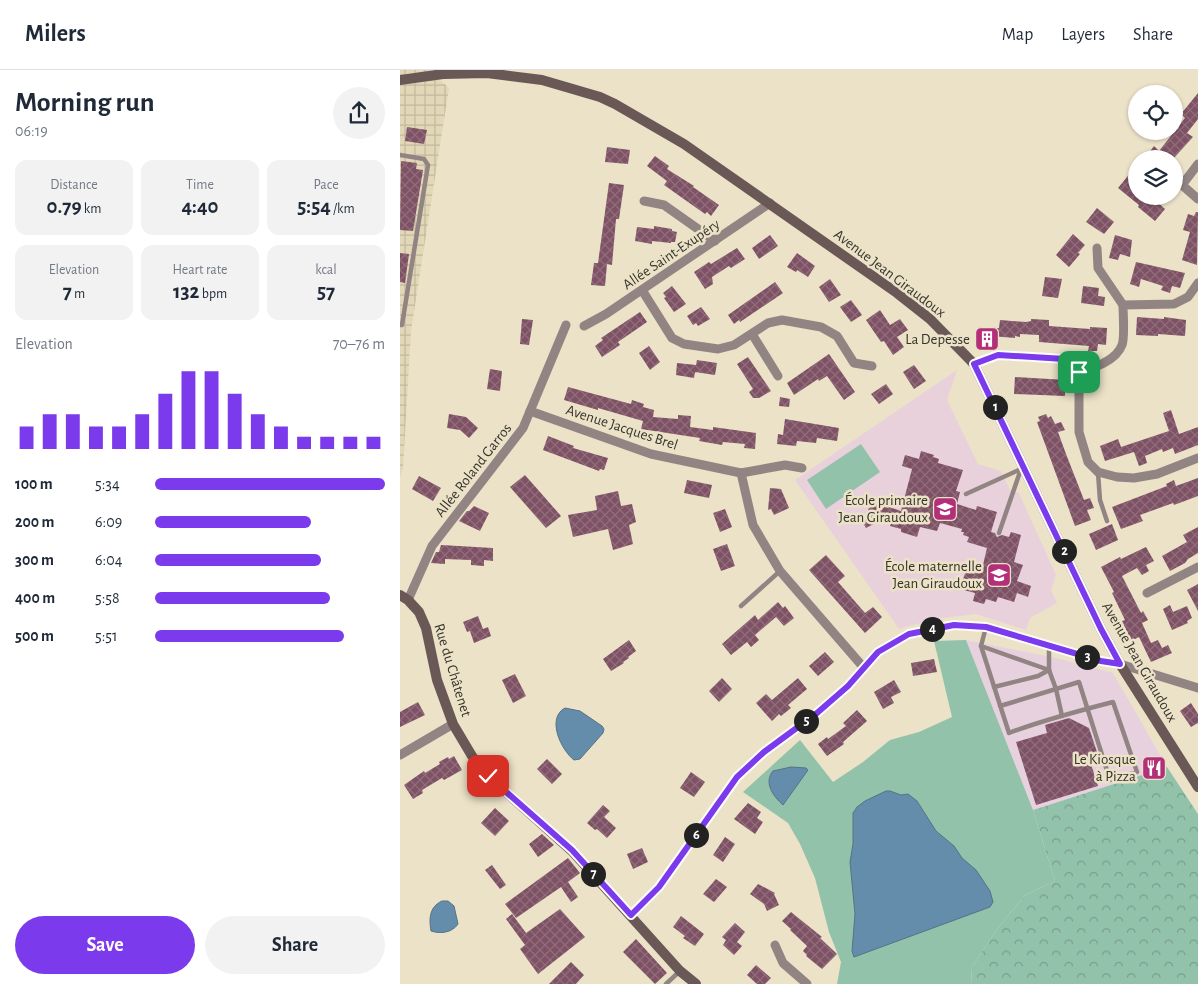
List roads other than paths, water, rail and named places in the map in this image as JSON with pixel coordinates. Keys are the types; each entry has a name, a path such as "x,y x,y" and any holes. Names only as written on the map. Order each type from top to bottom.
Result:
{"street":[{"name":"Avenue Jean Giraudoux","path":"400,80 443,74 488,73 542,80 600,97 684,144 770,203 924,314 974,364 1101,629 1120,664 1198,787"},
{"path":"1198,164 1182,185 1198,198"},
{"path":"644,201 664,205 715,241"},
{"name":"Allée Saint-Exupéry","path":"584,326 606,314 770,203"},
{"path":"1079,372 1095,368 1113,357 1122,345 1123,305 1098,268 1097,248"},
{"path":"1123,305 1174,304 1188,297 1198,283"},
{"path":"642,290 672,338 684,344 718,349 734,345 768,323 782,320 821,327 837,336 854,363 872,366"},
{"name":"Allée Roland Garros","path":"404,598 432,546 523,428 566,325"},
{"path":"752,334 778,376"},
{"path":"974,364 998,355 1065,359 1079,372 1079,432 1088,462 1098,472 1117,477 1134,478 1157,474 1198,458"},
{"name":"Avenue Jacques Brel","path":"530,412 651,454 741,473"},
{"path":"802,468 785,465 741,473 753,525 780,572 864,668"},
{"path":"1147,593 1198,567"},
{"name":"Rue du Châtenet","path":"404,598 419,612 426,628 437,680 452,724 472,756 488,776 572,850 680,972 696,984"},
{"path":"631,915 659,887 737,777 764,752 817,713 848,686 878,652 909,634 954,625 986,627 1198,688"},
{"path":"400,755 452,724"},
{"path":"775,945 783,963 807,984"}],"lane":[{"path":"400,155 424,158 428,164 402,325 400,325"},
{"path":"966,494 1023,468"},
{"path":"1000,533 1023,468"},
{"path":"1098,472 1100,500 1107,520"},
{"path":"741,606 780,572"},
{"path":"986,627 981,646 1000,706 1009,732 1062,716 1088,709 1113,702 1136,772 1110,780 1088,709 1079,682 1000,706"},
{"path":"981,646 1048,670"},
{"path":"1049,646 1048,670 1056,689 1062,716"},
{"path":"994,687 1038,676 1048,670"},
{"path":"666,984 680,972"}],"water":[{"path":"565,708 580,711 604,729 603,733 580,759 574,760 560,742 556,726 557,719 559,713"},
{"path":"791,767 806,768 808,770 783,805 773,794 769,780 773,771"},
{"path":"886,791 901,795 908,794 917,801 936,831 954,846 962,858 976,870 990,891 993,902 990,907 854,957 852,951 855,914 850,862 853,844 853,813 865,801"},
{"path":"442,901 448,901 454,906 458,924 446,932 431,931 432,910"}],"place":[{"name":"La Depesse","path":"987,339"},
{"name":"École primaire Jean Giraudoux","path":"945,509"},
{"name":"École maternelle Jean Giraudoux","path":"999,575"},
{"name":"Le Kiosque à Pizza","path":"1154,768"}]}
